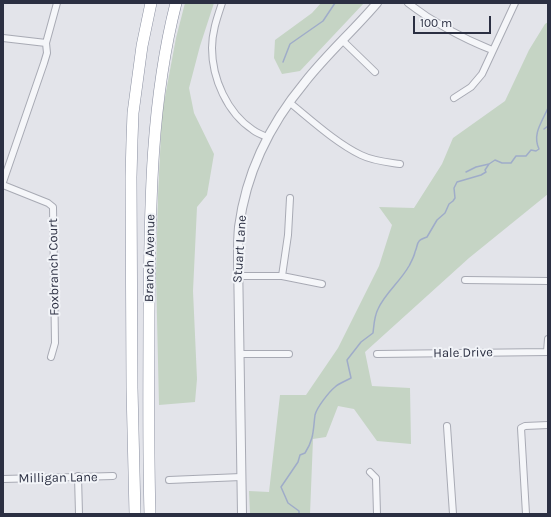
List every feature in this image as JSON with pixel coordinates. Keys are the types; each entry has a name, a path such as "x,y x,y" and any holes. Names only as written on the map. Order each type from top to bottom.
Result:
{"highway":[{"name":"Branch Avenue","path":"135,514 132,388 131,155 133,113 137,82 142,46 151,3"},
{"name":"Branch Avenue","path":"150,514 150,276 152,170 159,89 168,32 176,3"}],"street":[{"path":"3,183 47,53 46,43 57,3"},
{"path":"222,3 213,33 212,47 213,60 218,80 225,99 240,118 253,130 267,137"},
{"name":"Stuart Lane","path":"242,514 238,276 240,227 246,194 267,137 289,102 306,80 377,3"},
{"path":"408,3 427,17 455,34 492,50"},
{"path":"454,98 465,92 476,82 486,67 492,50 515,3"},
{"path":"3,38 46,43"},
{"path":"343,41 375,72"},
{"path":"289,102 341,142 361,155 382,162 400,164"},
{"name":"Foxbranch Court","path":"3,183 48,203 53,207 55,343 51,357"},
{"path":"282,276 288,235 290,198"},
{"path":"238,276 282,276 322,284"},
{"path":"465,280 548,281"},
{"path":"548,339 548,352"},
{"name":"Hale Drive","path":"377,354 548,352"},
{"path":"239,354 289,354"},
{"path":"526,514 521,430 522,426 548,425"},
{"path":"447,426 453,514"},
{"path":"370,472 376,478 377,514"},
{"path":"78,476 79,514"},
{"name":"Milligan Lane","path":"3,479 113,476"},
{"path":"169,480 242,477"}],"green space":[{"path":"185,3 214,3 200,46 189,88 194,113 214,154 207,195 197,207 193,291 197,379 195,402 159,405 156,275 162,113 176,38"},
{"path":"321,3 364,3 300,71 282,74 274,58 275,40 312,13"},
{"path":"548,22 548,194 469,258 365,352 372,386 410,388 411,444 377,441 354,409 338,406 326,437 313,439 310,514 250,514 249,491 269,492 280,395 306,395 338,348 379,266 392,225 379,207 414,208 442,164 453,138 505,101 529,50 545,24"}],"waterway":[{"path":"283,62 290,44 323,21 335,3"},
{"path":"299,514 299,511 288,503 281,487 298,462 300,455 305,453 308,448 313,435 315,415 321,404 330,392 341,383 351,378 347,360 361,342 373,333 375,318 381,303 409,266 418,243 427,237 437,220 445,213 449,204 455,198 454,188 457,182 481,175 486,172 485,170 489,164 495,160 502,163 511,163 516,156 526,156 531,150 536,151 539,149 537,144 537,133 548,108"},
{"path":"544,129 548,126"},
{"path":"466,172 476,167 489,164"}]}
